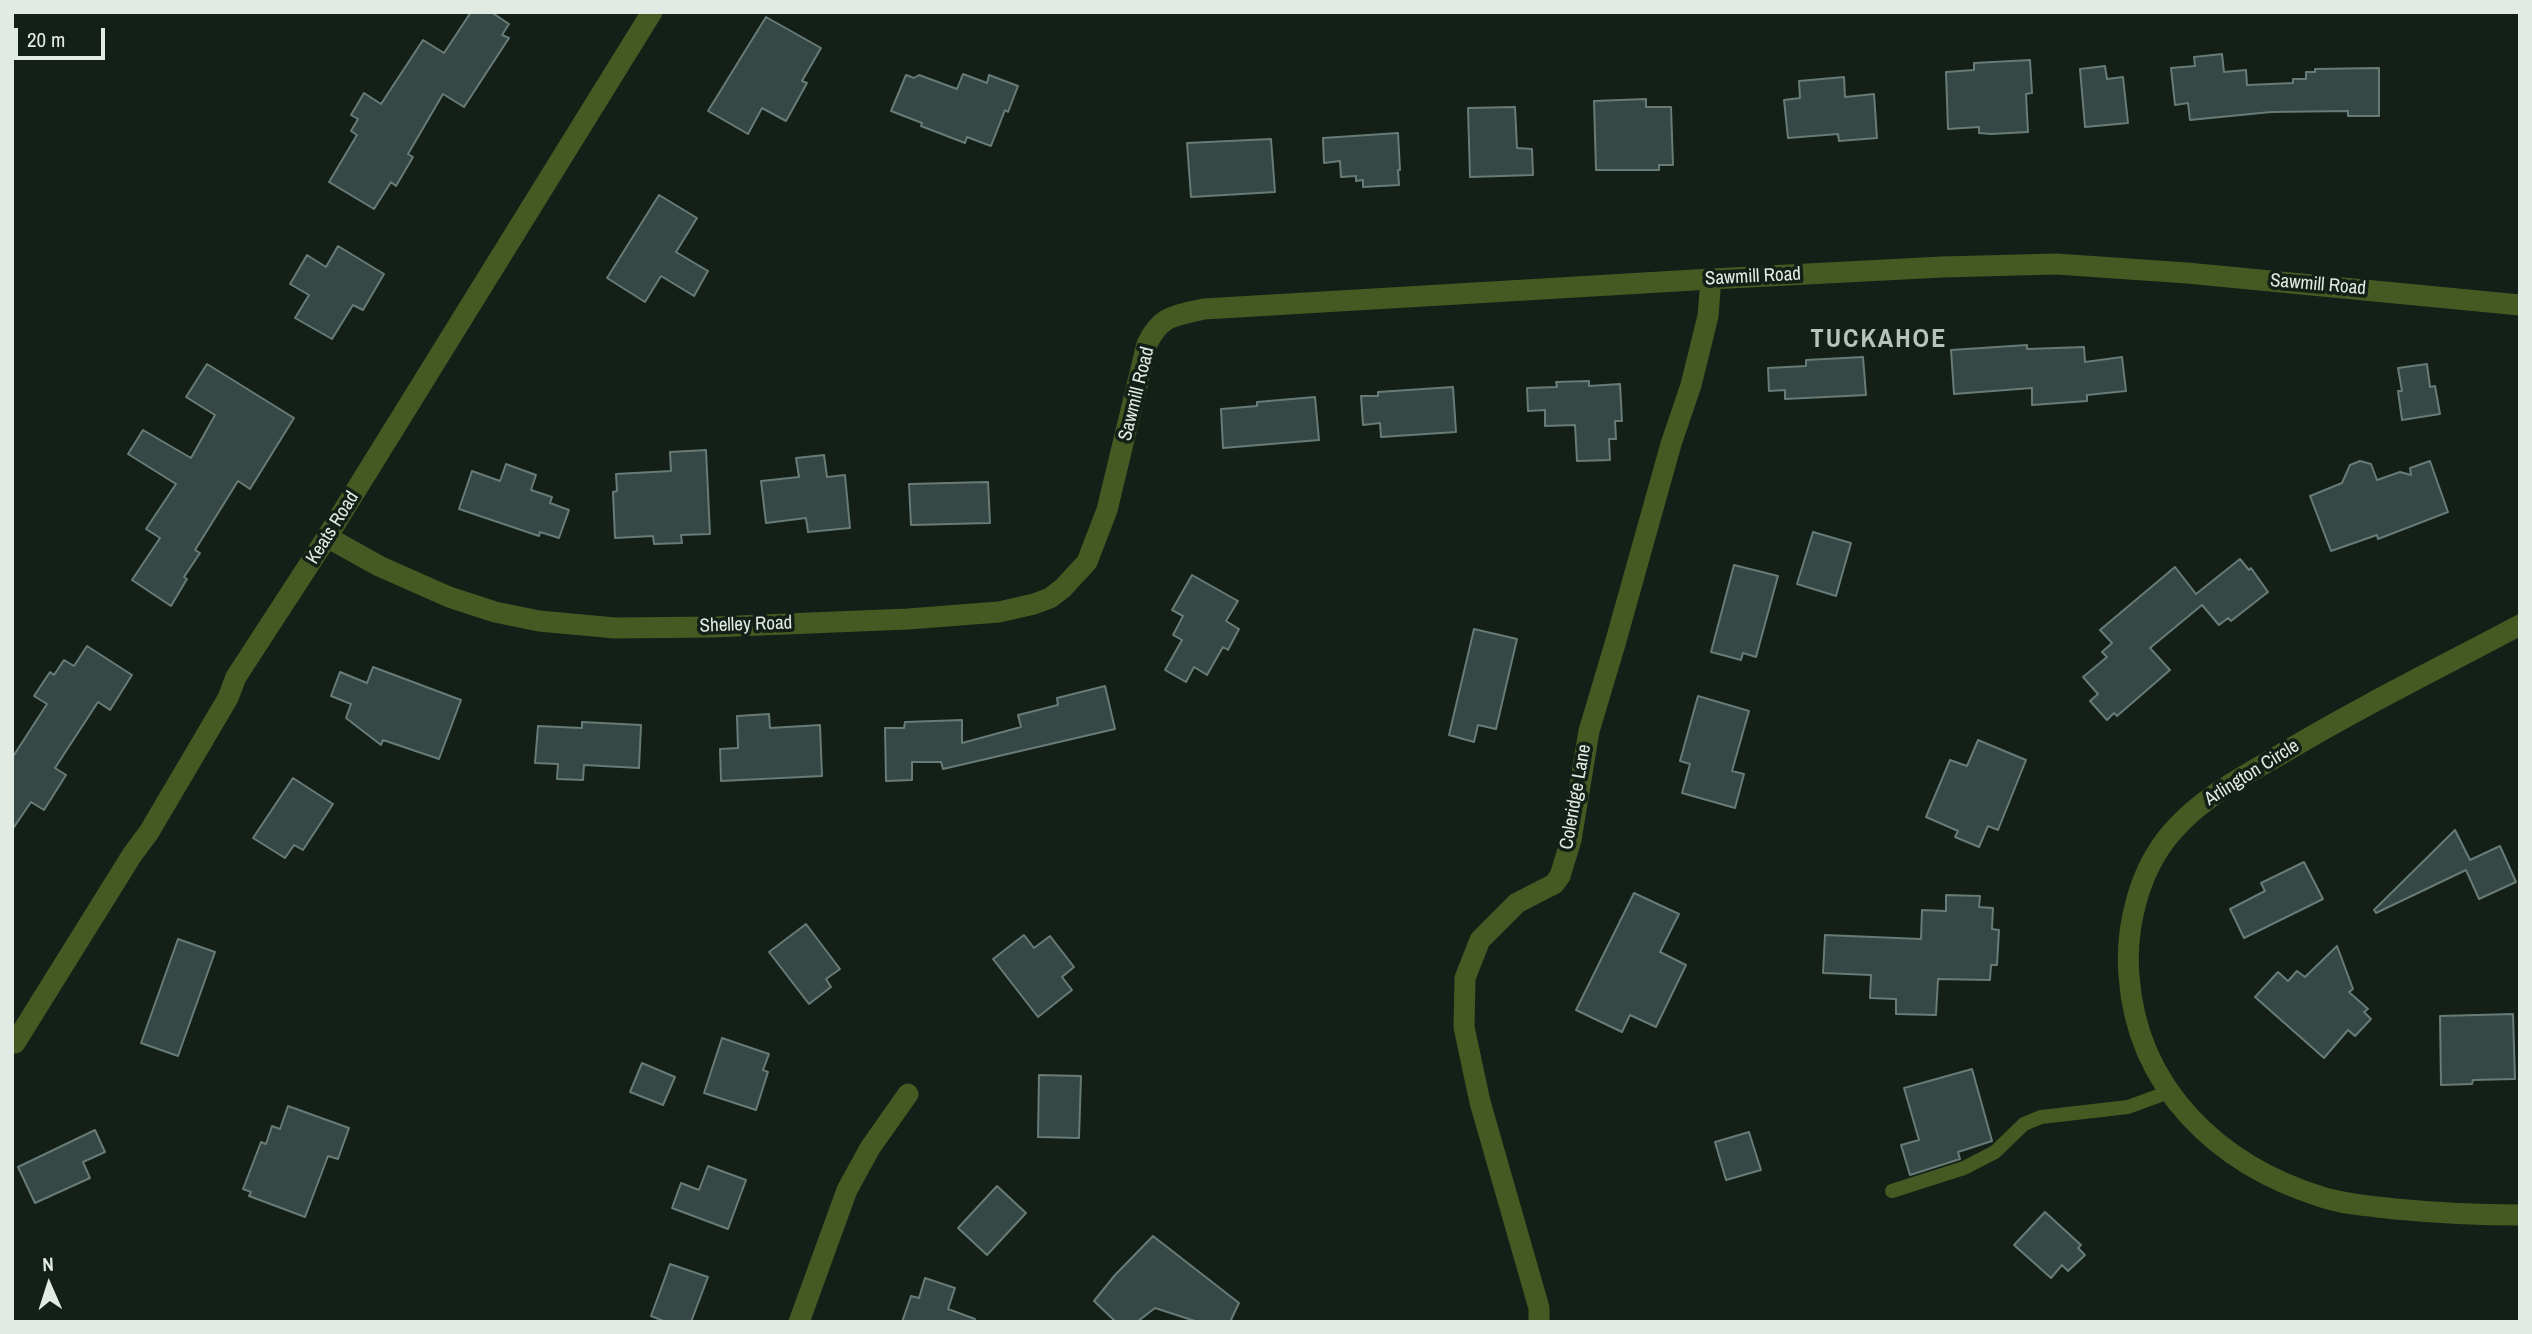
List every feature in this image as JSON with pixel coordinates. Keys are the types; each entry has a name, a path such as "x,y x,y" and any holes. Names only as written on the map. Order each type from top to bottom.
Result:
{"street":[{"name":"Keats Road","path":"15,1043 149,832 228,698 236,677 327,537 652,12"},
{"name":"Sawmill Road","path":"1113,488 1147,344 1156,326 1172,316 1204,309 1711,279 2056,264 2187,273 2520,305"},
{"name":"Coleridge Lane","path":"1539,1322 1539,1308 1480,1102 1465,1027 1465,978 1480,940 1517,903 1554,884 1560,876 1571,840 1589,731 1671,444 1691,385 1708,316 1711,279"},
{"name":"Shelley Road","path":"327,537 379,566 449,597 495,612 539,621 615,628 908,619 999,612 1050,598 1087,562 1113,488"},
{"name":"Arlington Circle","path":"2520,625 2310,737 2212,795 2190,812 2171,833 2145,876 2136,901 2127,955 2131,1005 2158,1075 2182,1111 2216,1142 2278,1181 2351,1204 2439,1213 2520,1215"},
{"path":"799,1322 847,1190 870,1148 908,1094"}],"lane":[{"path":"1892,1191 1965,1168 1995,1152 2024,1124 2041,1117 2128,1107 2169,1092"}],"building":[{"path":"471,12 491,12 509,24 502,35 509,38 464,107 443,94 408,154 413,157 396,186 391,182 374,209 329,182 357,135 351,131 358,119 351,115 364,93 381,104 423,40 444,53"},
{"path":"766,17 821,48 802,81 807,83 786,121 762,108 748,134 708,111"},
{"path":"2222,54 2224,72 2246,70 2247,85 2293,83 2293,79 2306,79 2306,72 2315,72 2315,69 2379,68 2379,116 2348,116 2348,111 2271,112 2190,120 2188,103 2175,105 2171,68 2195,66 2194,57"},
{"path":"2030,60 2032,93 2026,94 2028,132 1991,134 1979,133 1979,127 1948,129 1946,72 1974,70 1974,63"},
{"path":"2105,66 2107,79 2123,77 2128,123 2085,127 2080,69"},
{"path":"963,74 987,83 989,75 1018,86 991,146 967,137 965,143 891,111 906,75 914,78 919,75 957,89"},
{"path":"1844,77 1845,97 1874,94 1877,138 1839,141 1838,134 1788,138 1784,100 1800,98 1799,81"},
{"path":"1646,99 1646,107 1671,107 1673,165 1659,165 1659,170 1596,170 1594,101"},
{"path":"1515,107 1517,148 1532,149 1533,175 1470,177 1468,108"},
{"path":"1398,133 1399,185 1363,187 1363,180 1356,181 1356,176 1341,177 1340,161 1324,163 1323,138"},
{"path":"1271,139 1275,192 1191,197 1187,143"},
{"path":"659,195 697,218 676,252 708,271 694,296 661,276 645,302 607,278"},
{"path":"338,246 384,274 363,310 353,305 332,339 295,318 309,295 290,284 307,255 326,267"},
{"path":"2027,345 2027,349 2084,347 2085,362 2122,357 2126,391 2087,395 2087,401 2032,405 2032,388 1954,394 1951,350"},
{"path":"1863,357 1866,395 1785,399 1785,390 1769,391 1768,368 1806,366 1806,360"},
{"path":"207,364 294,418 250,489 238,481 195,550 200,553 184,577 187,579 171,606 132,580 160,538 146,529 176,484 128,454 143,430 191,458 215,415 186,397"},
{"path":"2427,364 2430,387 2435,386 2440,414 2402,420 2398,391 2402,391 2398,368"},
{"path":"1589,381 1589,386 1620,384 1622,421 1615,421 1616,439 1609,439 1610,460 1577,461 1575,425 1545,426 1545,410 1528,411 1527,388 1557,387 1556,382"},
{"path":"1453,387 1456,432 1381,437 1380,423 1363,425 1361,396 1378,396 1378,392"},
{"path":"1315,397 1319,440 1223,448 1221,409 1257,406 1257,402"},
{"path":"706,450 710,534 681,535 682,543 654,544 653,536 615,538 613,492 617,491 616,474 671,471 670,452"},
{"path":"824,455 827,477 845,475 850,528 808,532 806,518 766,523 761,481 799,477 796,458"},
{"path":"2360,461 2371,464 2377,480 2400,472 2411,475 2410,468 2430,461 2448,512 2378,539 2377,535 2331,551 2310,496 2342,483 2350,465"},
{"path":"506,464 536,475 531,490 552,497 550,503 569,510 559,538 540,532 539,536 459,509 472,471 500,481"},
{"path":"988,482 990,523 911,525 909,484"},
{"path":"1813,532 1851,543 1836,596 1797,584"},
{"path":"2240,559 2249,570 2251,568 2268,592 2231,621 2228,618 2219,625 2202,605 2150,648 2170,670 2117,716 2114,713 2107,720 2090,701 2098,694 2083,677 2107,657 2102,652 2112,643 2100,630 2175,567 2196,594"},
{"path":"1734,565 1778,576 1756,657 1743,653 1741,660 1711,652"},
{"path":"1192,575 1238,601 1226,621 1239,629 1228,650 1223,647 1207,675 1194,667 1186,682 1165,670 1182,640 1173,635 1183,616 1172,610"},
{"path":"1474,629 1517,639 1496,729 1478,725 1474,742 1449,735"},
{"path":"87,646 132,675 110,710 98,702 55,768 66,775 44,810 31,802 12,830 12,758 47,704 34,696 50,672 54,675 64,660 74,666"},
{"path":"373,667 461,700 439,759 383,740 381,745 346,718 351,704 331,696 340,672 367,683"},
{"path":"1105,686 1115,729 943,769 941,762 912,762 912,780 886,781 885,728 904,728 905,722 962,720 962,743 1021,727 1018,715 1058,705 1057,698"},
{"path":"1698,696 1749,711 1732,771 1744,774 1735,808 1682,793 1690,764 1680,761"},
{"path":"769,714 770,728 820,725 822,776 721,781 720,749 738,748 737,716"},
{"path":"582,722 641,725 639,768 584,765 583,780 557,779 558,764 535,763 538,726 582,728"},
{"path":"1978,740 2026,760 1998,830 1988,826 1979,847 1955,837 1958,831 1926,817 1950,760 1967,766"},
{"path":"293,778 333,804 303,850 294,845 285,858 253,838"},
{"path":"2455,830 2470,860 2500,846 2516,882 2479,899 2466,870 2376,913 2374,910"},
{"path":"2304,862 2323,899 2244,938 2230,909 2265,891 2261,883"},
{"path":"1634,893 1679,914 1660,952 1686,965 1656,1027 1630,1015 1622,1032 1576,1010"},
{"path":"1946,895 1980,896 1979,907 1993,908 1992,929 1999,930 1997,965 1991,965 1990,980 1938,979 1936,1015 1896,1014 1896,999 1870,998 1871,975 1823,973 1825,935 1921,939 1922,910 1946,911"},
{"path":"806,924 840,969 826,979 831,987 809,1004 769,952"},
{"path":"1024,935 1034,948 1050,936 1074,967 1062,977 1072,990 1038,1017 993,959"},
{"path":"178,939 215,952 178,1056 141,1043"},
{"path":"2337,946 2353,989 2349,992 2368,1009 2364,1012 2371,1019 2355,1036 2348,1030 2324,1058 2255,997 2278,972 2288,981 2297,971 2305,977"},
{"path":"2513,1014 2515,1079 2473,1080 2472,1084 2441,1085 2440,1016"},
{"path":"722,1038 769,1054 763,1070 768,1072 756,1110 704,1093"},
{"path":"642,1063 675,1077 663,1105 630,1092"},
{"path":"1972,1069 1992,1141 1958,1152 1960,1159 1910,1175 1901,1145 1919,1140 1904,1088"},
{"path":"1039,1075 1081,1076 1079,1138 1038,1137"},
{"path":"288,1106 349,1128 338,1159 328,1156 305,1217 249,1196 251,1192 243,1189 261,1142 266,1144 272,1126 280,1129"},
{"path":"95,1130 105,1152 83,1162 90,1178 35,1203 18,1167"},
{"path":"1749,1132 1761,1170 1726,1180 1715,1142"},
{"path":"708,1166 746,1180 728,1229 672,1208 681,1183 699,1190"},
{"path":"997,1186 1026,1213 987,1255 958,1228"},
{"path":"2045,1212 2081,1245 2078,1248 2085,1255 2068,1271 2062,1265 2051,1278 2014,1245"},
{"path":"1153,1236 1239,1303 1230,1322 1198,1322 1155,1308 1137,1322 1116,1322 1094,1301"},
{"path":"670,1264 708,1277 691,1322 666,1322 651,1316"},
{"path":"925,1278 955,1288 948,1309 975,1319 974,1322 902,1322 911,1296 919,1298"}],"district":[{"name":"TUCKAHOE","path":"1879,340"}]}
